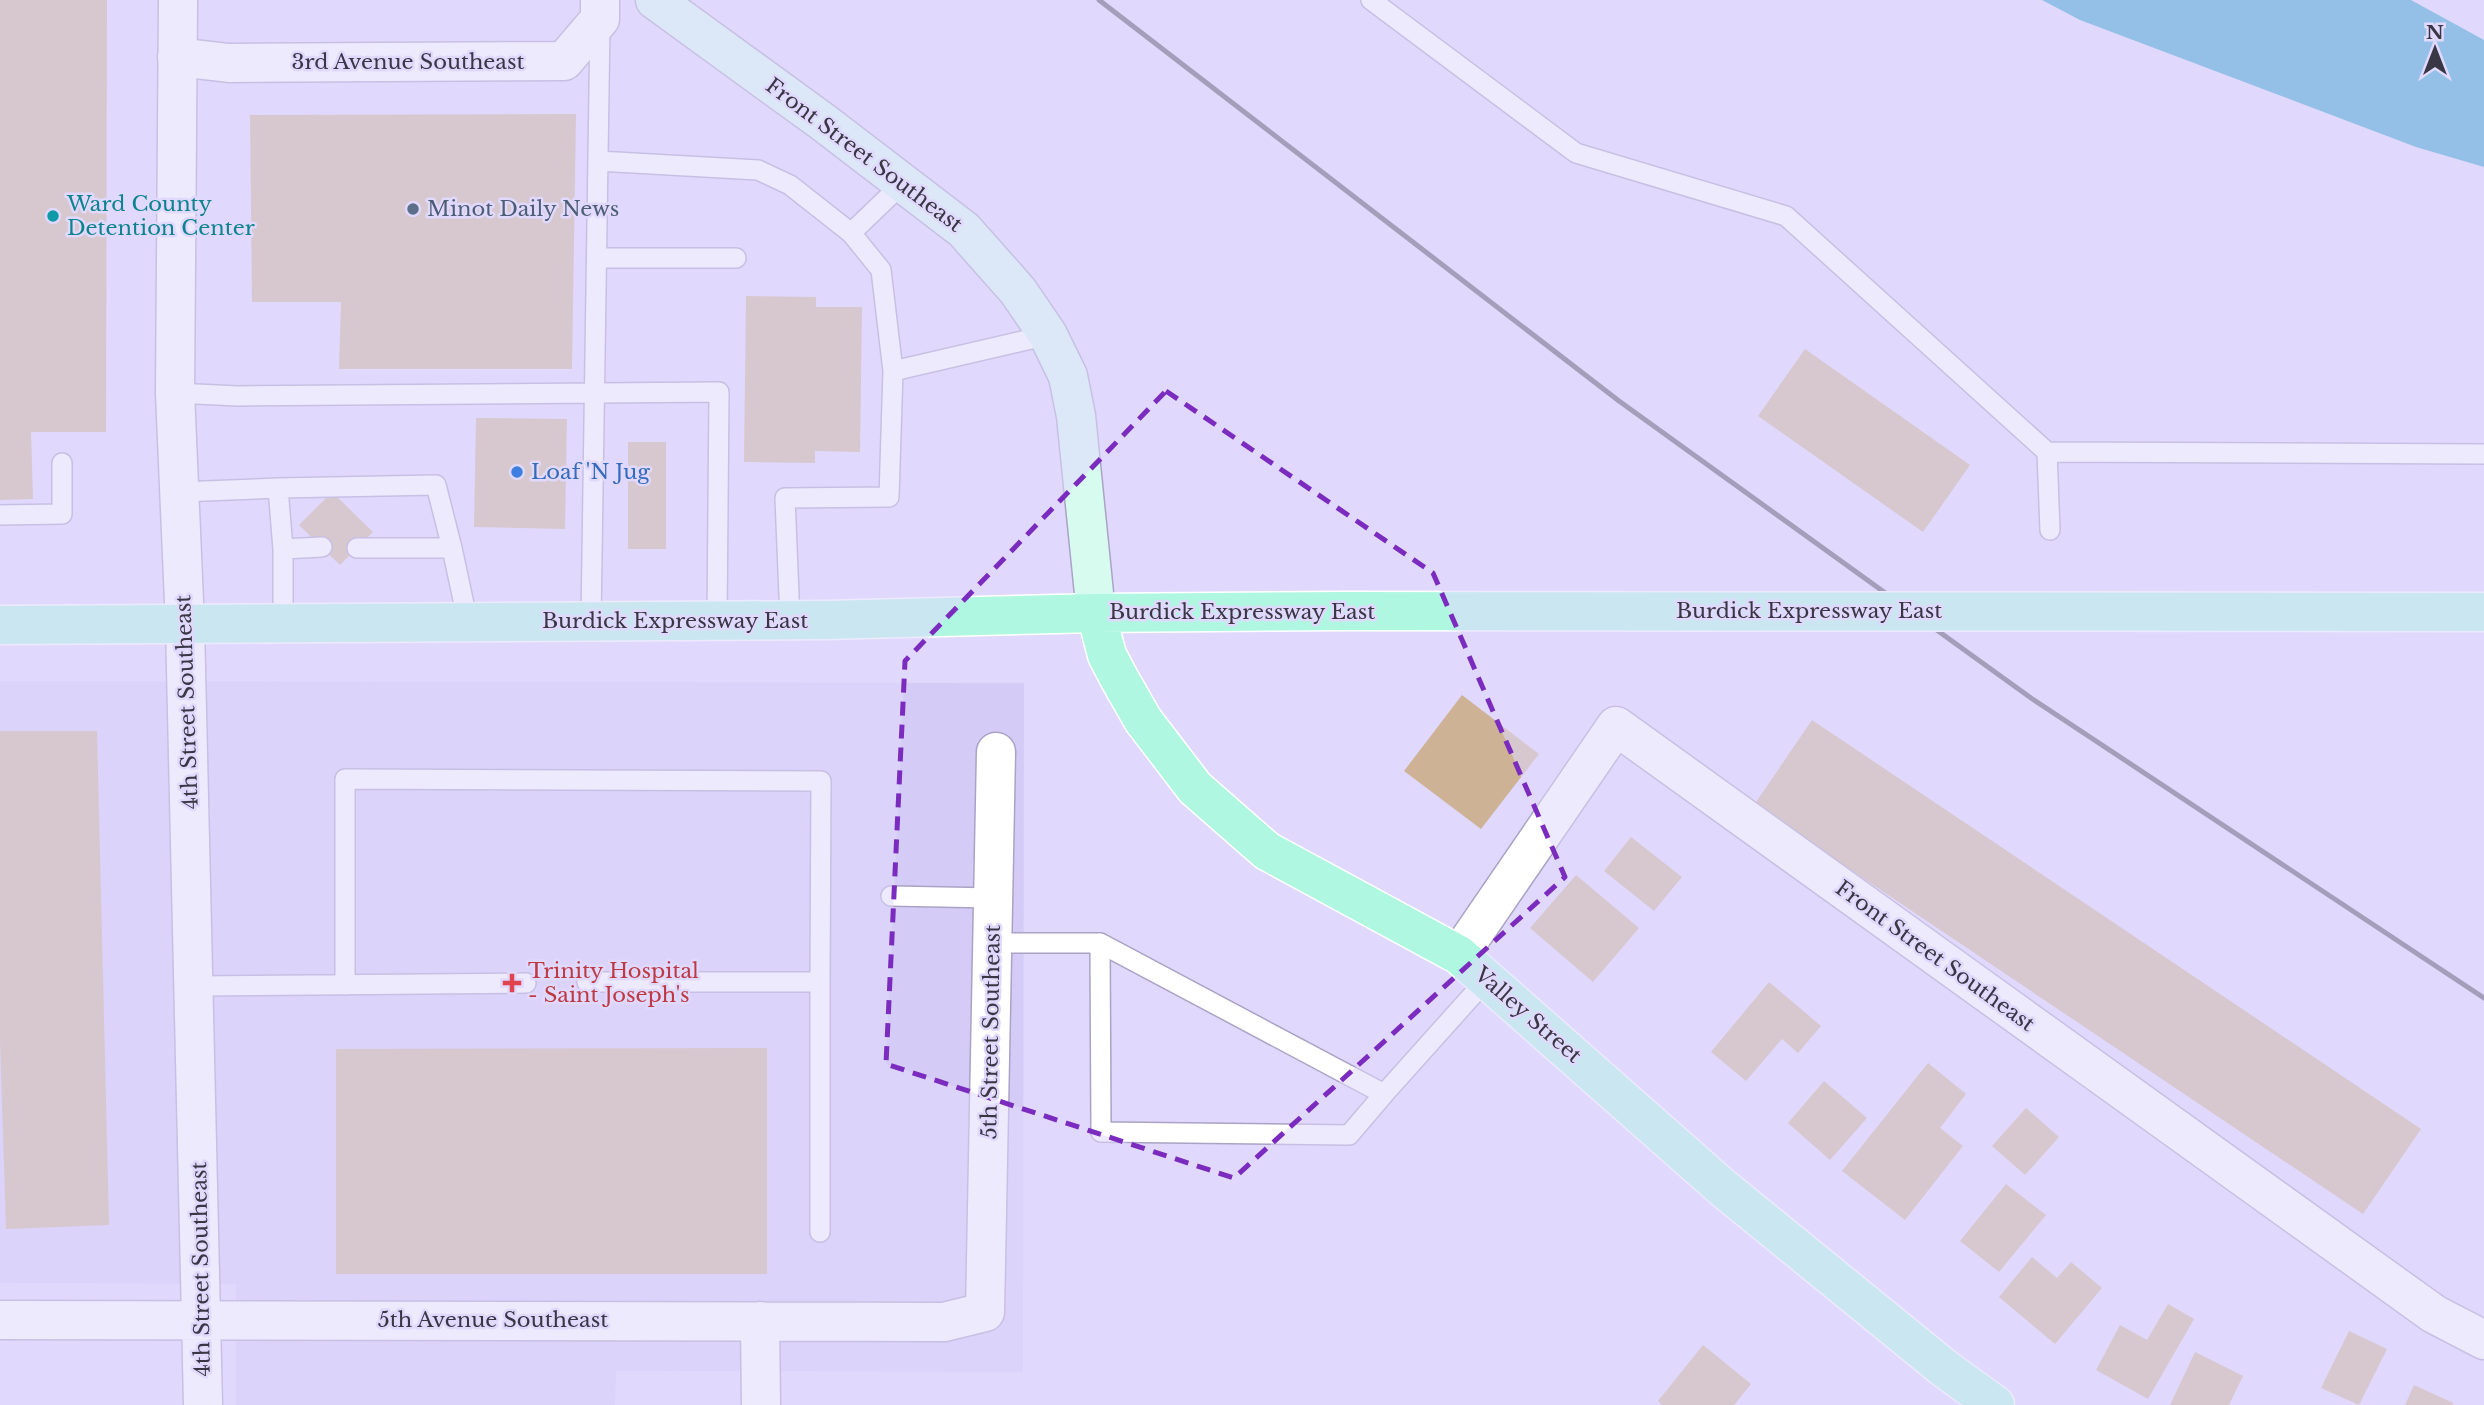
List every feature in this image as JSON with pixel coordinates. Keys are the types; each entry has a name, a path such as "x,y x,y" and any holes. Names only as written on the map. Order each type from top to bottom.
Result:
{"main road":[{"name":"Burdick Expressway East","path":"0,625 717,621 1340,611 2484,612"},
{"name":"Valley Street","path":"1096,613 1107,655 1119,678 1143,720 1195,788 1267,851 1473,967 1723,1188 1944,1368 1995,1405"}],"street":[{"name":"4th Street Southeast","path":"178,0 176,393 195,986 203,1405"},
{"name":"Front Street Southeast","path":"654,0 823,122 964,230 1018,291 1048,335"},
{"name":"3rd Avenue Southeast","path":"177,57 229,63 564,61 600,10"},
{"path":"1048,335 1068,376 1076,416 1096,613"},
{"name":"Front Street Southeast","path":"1473,967 1616,726 2434,1314 2484,1340"},
{"name":"5th Street Southeast","path":"985,1312 996,752"},
{"name":"5th Avenue Southeast","path":"0,1320 944,1322 985,1312"},
{"path":"760,1321 761,1405"}],"lane":[{"path":"1371,0 1576,153 1786,216 2047,452 2484,454"},
{"path":"591,621 600,10"},
{"path":"598,161 758,170 790,185 851,233 881,270 893,372 889,497 785,498 790,620"},
{"path":"851,233 903,183"},
{"path":"597,258 736,258"},
{"path":"893,372 1048,335"},
{"path":"176,393 238,396 719,392 717,621"},
{"path":"2047,452 2050,530"},
{"path":"0,515 62,514 62,463"},
{"path":"180,492 436,485 468,623"},
{"path":"278,488 284,550 283,624"},
{"path":"284,550 321,547"},
{"path":"357,548 452,548"},
{"path":"345,985 345,779 821,781 820,1232"},
{"path":"891,896 993,898"},
{"path":"992,943 1100,943 1384,1094"},
{"path":"1100,943 1101,1132 1349,1135 1384,1094 1473,967"},
{"path":"587,982 820,982"},
{"path":"195,986 526,983"}],"highlighted area":[{"path":"1166,391 1433,573 1565,877 1234,1178 886,1064 905,661"}],"shaded area":[{"name":"Trinity Hospital - Saint Joseph's","path":"0,681 1024,683 1023,1372 616,1371 615,1405 236,1405 236,1284 0,1283"}],"water":[{"path":"2042,0 2411,0 2484,40 2484,167 2416,147 2080,20"}],"building":[{"name":"Ward County Detention Center","path":"0,0 107,0 106,432 31,432 33,499 0,500"},
{"name":"Minot Daily News","path":"576,114 572,369 339,369 341,302 252,302 250,115"},
{"path":"746,296 816,297 816,307 862,307 860,452 815,451 815,463 744,462"},
{"path":"1805,349 1970,465 1923,532 1758,416"},
{"path":"476,418 567,419 565,529 474,527"},
{"path":"628,442 666,442 666,549 628,549"},
{"path":"332,492 373,532 340,565 299,525"},
{"path":"1462,695 1539,754 1481,829 1404,771"},
{"path":"1812,720 2421,1129 2363,1214 1754,805"},
{"path":"0,731 97,731 109,1225 6,1229 0,1040"},
{"path":"1631,837 1682,877 1654,911 1604,871"},
{"path":"1576,875 1639,928 1593,982 1530,928"},
{"path":"1769,982 1821,1026 1798,1053 1782,1039 1746,1081 1711,1052"},
{"path":"767,1048 767,1274 336,1274 336,1049"},
{"path":"1928,1063 1966,1094 1940,1128 1963,1146 1905,1220 1842,1171"},
{"path":"1824,1081 1867,1118 1830,1160 1788,1123"},
{"path":"2026,1108 2059,1137 2025,1175 1992,1146"},
{"path":"2006,1184 2046,1215 1999,1272 1960,1241"},
{"path":"2032,1257 2057,1278 2071,1262 2102,1288 2055,1344 1999,1297"},
{"path":"2168,1304 2194,1319 2148,1399 2096,1370 2120,1325 2147,1340"},
{"path":"2349,1331 2387,1349 2359,1405 2321,1388"},
{"path":"1703,1345 1751,1384 1734,1405 1662,1405 1658,1401"},
{"path":"2195,1352 2243,1376 2229,1405 2170,1405"},
{"path":"2414,1385 2453,1403 2405,1405"}],"railway":[{"path":"1099,0 1619,401 2031,698 2484,998"}],"place":[{"name":"Minot Daily News","path":"413,209"},
{"name":"Ward County Detention Center","path":"53,216"},
{"name":"Loaf 'N Jug","path":"517,472"},
{"name":"Trinity Hospital - Saint Joseph's","path":"512,983"}]}
